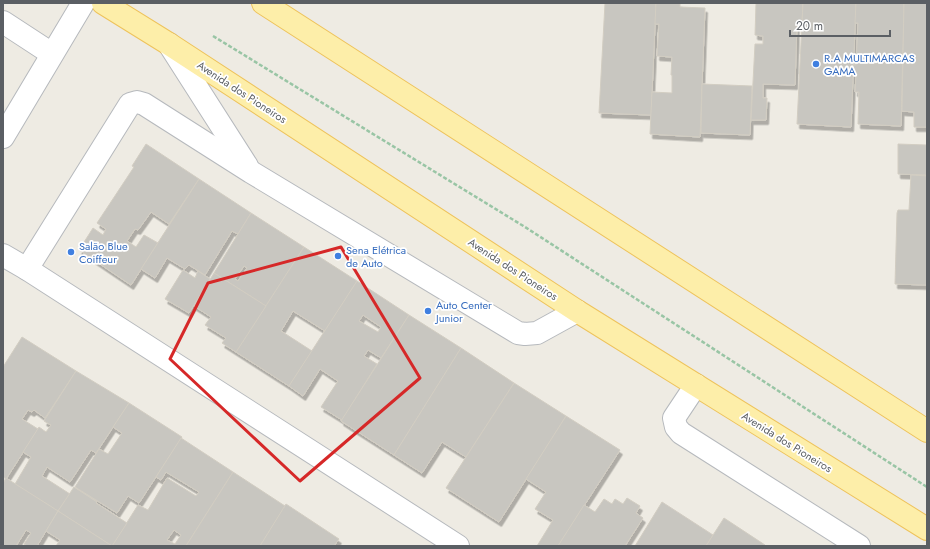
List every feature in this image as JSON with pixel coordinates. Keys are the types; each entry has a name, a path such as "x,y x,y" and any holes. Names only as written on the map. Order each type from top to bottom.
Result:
{"main road":[{"name":"Avenida dos Pioneiros","path":"103,3 169,44 577,311 927,530"},
{"path":"263,3 927,431"}],"street":[{"path":"3,137 83,3"},
{"path":"3,22 52,54"},
{"path":"169,44 251,172"},
{"path":"27,269 130,104 137,102 144,104 251,172 518,333 537,333 577,311"},
{"path":"3,255 458,546"},
{"path":"696,385 674,418 676,427 681,433 859,546"}],"path":[{"path":"207,32 525,227 927,486"}],"highlighted area":[{"path":"341,247 420,378 300,481 170,359 208,283"}],"building":[{"path":"605,3 656,3 651,115 599,113"},
{"path":"656,3 680,3 680,7 705,8 700,137 650,134 652,92 672,93 672,57 657,56 659,24 655,24"},
{"path":"756,3 803,3 802,22 797,22 795,85 763,84 763,98 767,98 766,120 751,120 755,44 763,44 763,36 755,35"},
{"path":"803,3 856,3 851,127 797,124"},
{"path":"856,3 904,3 901,126 858,124 859,92 855,92 856,75 853,75 853,65 856,65 858,23 855,23"},
{"path":"904,3 927,3 927,127 914,127 914,112 902,111"},
{"path":"702,84 752,86 750,135 701,133"},
{"path":"146,144 199,179 169,224 151,212 138,230 135,229 127,241 136,247 144,235 158,243 131,285 79,250 93,228 103,235 106,229 97,223 134,167 132,166"},
{"path":"898,144 927,145 927,175 898,174"},
{"path":"911,175 927,176 927,285 895,284 897,213 898,210 909,210"},
{"path":"199,179 251,213 238,234 232,231 205,275 189,265 185,269 167,258 155,278 141,269"},
{"path":"251,213 304,247 266,306 214,273","holes":["244,266 247,268 238,281 235,279"]},
{"path":"304,247 357,281 325,331 293,311 281,331 312,351 289,386 236,352"},
{"path":"183,270 195,278 198,271 210,279 189,313 165,299"},
{"path":"214,273 266,306 236,352 222,343 226,338 205,325 211,317 194,306"},
{"path":"357,281 409,315 381,358 368,350 364,356 377,364 342,420 321,407 338,381 320,369 303,396 289,386","holes":["363,315 381,327 378,332 359,321"]},
{"path":"409,315 461,348 394,455 341,421"},
{"path":"22,337 76,371 45,418 34,410 32,412 28,410 22,419 38,429 6,479 3,476 3,367"},
{"path":"461,348 514,383 466,457 442,442 422,473 394,455"},
{"path":"76,371 129,403 96,453 91,450 70,482 47,467 42,476 70,494 58,511 15,484 31,457 23,452 39,427 46,432 51,425 44,421"},
{"path":"514,383 566,416 499,522 446,488"},
{"path":"129,403 182,437 139,503 128,496 117,513 75,487 99,449 108,454 122,433 113,427"},
{"path":"566,416 620,450 558,546 537,546 553,520 535,509 546,492 526,479"},
{"path":"181,438 233,472 186,546 112,546 138,505 148,510 167,478 196,496 199,492 166,472 161,480 156,477","holes":["174,530 181,535 175,544 167,540"]},
{"path":"233,472 285,506 260,546 186,546"},
{"path":"6,478 58,511 37,546 27,546 24,544 31,533 26,530 16,546 3,546 3,483"},
{"path":"74,487 127,523 112,546 58,511"},
{"path":"627,498 640,506 636,513 643,518 625,546 558,546 584,505 595,512 604,499 612,504 615,499 623,504"},
{"path":"662,502 713,535 706,546 635,546"},
{"path":"286,504 339,539 334,546 260,546"},
{"path":"58,511 112,546 56,546 60,540 46,531"},
{"path":"724,518 765,545 766,546 706,546"}],"place":[{"name":"R.A MULTIMARCAS GAMA","path":"816,64"},
{"name":"Salão Blue Coiffeur","path":"71,252"},
{"name":"Sena Elétrica de Auto","path":"338,256"},
{"name":"Auto Center Junior","path":"428,311"}]}
